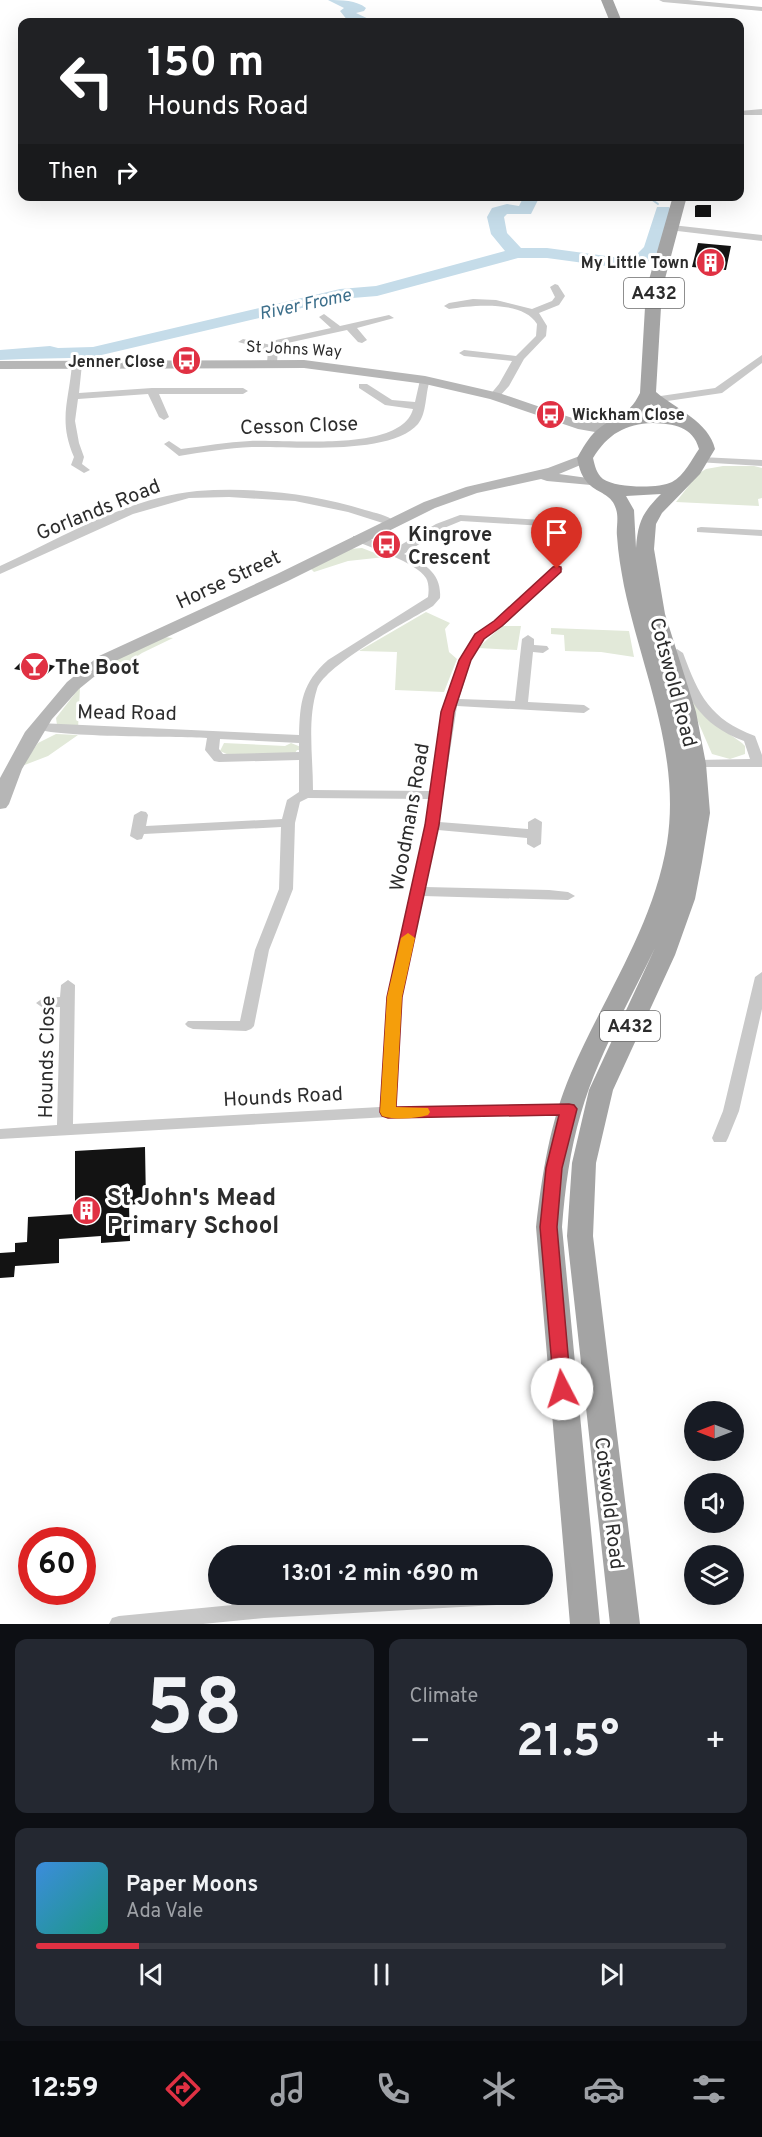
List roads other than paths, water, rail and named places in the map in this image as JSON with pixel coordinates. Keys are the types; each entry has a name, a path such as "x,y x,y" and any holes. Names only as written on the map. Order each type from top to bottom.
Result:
{"main road":[{"path":"607,0 614,18"},
{"name":"A432","path":"653,400 654,290 679,201"},
{"name":"St Johns Way","path":"0,365 272,356 304,364 425,380 494,396 578,425 595,428 620,423"},
{"path":"588,452 600,435 653,400 700,432 707,449 701,460"},
{"path":"620,423 647,418 683,421"},
{"path":"578,425 588,437 588,452"},
{"name":"A432","path":"588,452 589,474 603,485"},
{"name":"Horse Street","path":"0,804 10,771 39,727 76,683 98,664 132,645 261,588 389,522 470,490 539,476 588,452"},
{"name":"A432","path":"678,486 701,460"},
{"name":"Horse Street","path":"539,476 603,485"},
{"path":"603,485 640,491 678,486"},
{"name":"Cotswold Road","path":"585,1624 549,1227 554,1168 569,1109 584,1070 653,932 666,895 676,846 680,804 677,760 630,567 625,509 603,485"},
{"name":"Cotswold Road","path":"624,1624 580,1236 584,1163 601,1090 664,955 684,899 699,813 696,764 686,712 656,614 645,549 647,524 655,510 678,486"},
{"path":"569,1109 585,1108 601,1090"}],"street":[{"path":"663,0 762,9"},
{"path":"744,113 762,112"},
{"path":"672,228 762,238"},
{"path":"449,306 473,302 496,303 534,312 556,303 560,296 556,293 555,286"},
{"path":"494,396 506,384 518,359 541,335 543,328 534,312"},
{"path":"324,317 339,330"},
{"path":"243,342 272,356 286,340 382,321"},
{"path":"350,327 362,340"},
{"path":"464,353 518,359"},
{"path":"653,400 718,391 762,358"},
{"path":"77,364 75,396 68,419 68,430 79,457 76,465 84,470"},
{"name":"Cesson Close","path":"169,444 179,453 238,445 357,442 406,429 416,418 420,391 425,380"},
{"name":"Cesson Close","path":"363,386 389,404 419,406"},
{"path":"75,396 152,391 243,391"},
{"path":"152,391 164,417"},
{"path":"701,460 762,463"},
{"name":"Gorlands Road","path":"0,570 118,517 172,498 193,494 259,494 308,498 351,508 389,522"},
{"path":"395,554 440,526 460,518 528,519 543,523"},
{"path":"701,530 738,537 762,533"},
{"path":"306,794 306,739 311,689 322,672 332,663 434,598 434,582 431,575 395,554 357,538"},
{"name":"Woodmans Road","path":"388,1112 394,997 432,825 448,712 465,660 479,637 498,624 557,569"},
{"name":"Cotswold Road","path":"672,640 690,693 709,717 730,733 750,739"},
{"path":"521,705 528,644 543,649"},
{"path":"453,702 584,709"},
{"name":"Mead Road","path":"39,727 68,730 170,731 259,739 306,739"},
{"path":"696,764 760,763 750,739 762,731"},
{"path":"214,735 212,750 219,758 307,756"},
{"path":"193,1024 246,1026 262,950 286,889 288,824 294,800 306,794 435,795"},
{"path":"141,815 137,833 288,824"},
{"path":"432,825 534,833"},
{"path":"419,891 478,894 533,892 568,896"},
{"path":"720,1138 730,1111 762,976"},
{"name":"Hounds Close","path":"66,1129 68,986"},
{"path":"44,1003 67,1002"},
{"name":"Hounds Road","path":"0,1134 388,1112 569,1109"},
{"path":"119,1624 264,1610 353,1605"}],"waterway":[{"name":"River Frome","path":"335,0 359,8 347,11 353,18"},
{"name":"River Frome","path":"517,253 500,234 495,217 498,211 507,209 525,211 530,201"},
{"path":"654,201 658,204"},
{"path":"517,253 547,253 621,263 640,260 652,249 663,210"},
{"name":"River Frome","path":"0,355 50,351 54,354 93,352 340,294 377,291 517,253"}],"place":[{"name":"My Little Town","path":"710,262"},
{"name":"Jenner Close","path":"186,361"},
{"name":"Wickham Close","path":"551,414"},
{"name":"Kingrove Crescent","path":"387,545"},
{"name":"The Boot","path":"34,667"},
{"name":"St John's Mead Primary School","path":"86,1211"}]}
